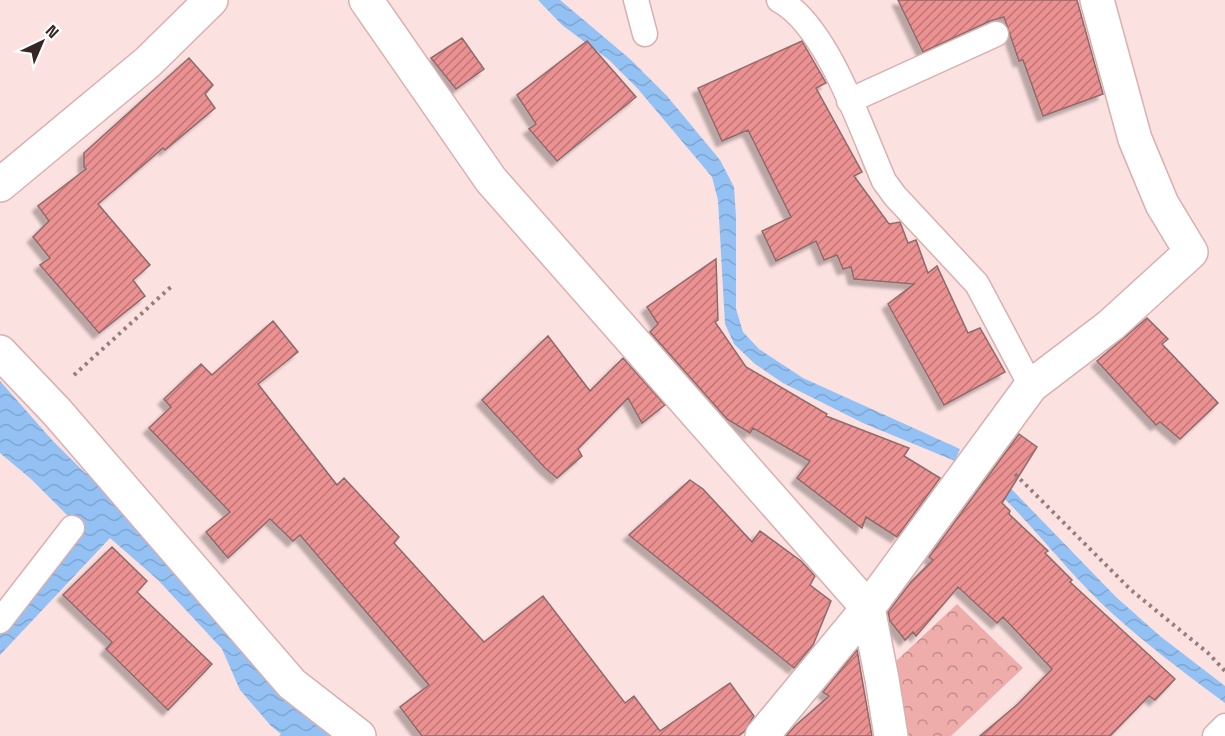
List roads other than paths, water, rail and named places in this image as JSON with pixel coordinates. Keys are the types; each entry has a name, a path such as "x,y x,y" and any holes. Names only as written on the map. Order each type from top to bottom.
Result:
{"street":[{"path":"0,185 148,62 212,0"},
{"path":"366,0 491,180 868,608 891,736"},
{"path":"762,736 868,608 1030,386 1112,326 1191,252 1162,204 1135,139 1097,0"},
{"path":"0,352 46,400 292,684 359,736"}],"lane":[{"path":"636,0 645,34"},
{"path":"779,0 791,6 812,28 832,62 884,181 976,284 1030,386"},
{"path":"849,101 996,34"},
{"path":"0,621 72,528"},
{"path":"1215,736 1225,726"}],"water":[{"path":"538,0 560,0 630,59 667,96 720,160 734,187 736,309 743,332 759,349 803,378 960,449 955,461 863,423 783,383 755,364 734,344 725,324 718,200 712,177 638,89 609,60 562,25"},
{"path":"0,381 52,440 85,473 100,476 345,736 279,736 281,734 271,726 240,690 222,649 158,580 110,538 0,655 0,631 81,529 31,479 0,453"},
{"path":"994,471 1116,597 1160,636 1225,686 1225,703 1145,642 1100,602 987,482"}]}
